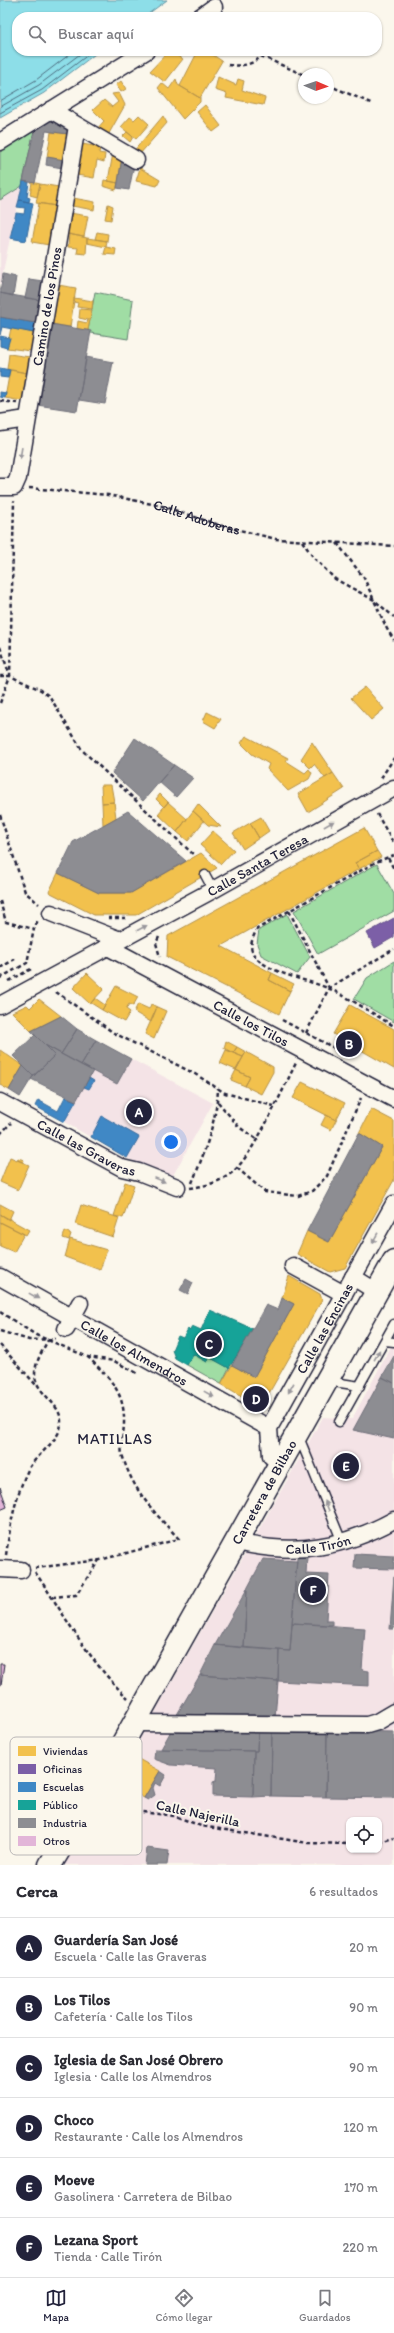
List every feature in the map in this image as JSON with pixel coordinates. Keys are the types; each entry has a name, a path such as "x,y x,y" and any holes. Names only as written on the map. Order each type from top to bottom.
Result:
{"main road":[{"name":"Carretera de Bilbao","path":"126,1737 237,1542 276,1460 298,1434 394,1261"},
{"name":"Carretera de Bilbao","path":"50,1865 56,1855"}],"street":[{"path":"207,12 214,7"},
{"path":"0,142 138,56"},
{"path":"51,110 136,160"},
{"name":"Camino de los Pinos","path":"7,487 27,419 77,126"},
{"path":"0,423 27,419"},
{"name":"Calle Santa Teresa","path":"0,1005 213,890 394,788"},
{"path":"48,911 114,943"},
{"name":"Calle los Tilos","path":"114,943 302,1050 394,1099"},
{"name":"Calle las Graveras","path":"0,1102 14,1117 122,1168 139,1172 183,1188"},
{"name":"Calle las Encinas","path":"269,1428 394,1204"},
{"path":"293,1266 344,1294"},
{"name":"Calle los Almendros","path":"0,1277 69,1323 269,1428"},
{"path":"353,1278 377,1292"},
{"path":"69,1323 80,1303"},
{"path":"269,1428 276,1460"},
{"name":"Calle Tirón","path":"237,1542 268,1548 316,1548 342,1542 373,1531 394,1520"},
{"path":"2,1569 27,1569"},
{"path":"134,1723 367,1725 377,1722 394,1712"}],"lane":[{"path":"205,875 213,890"},
{"path":"339,1422 394,1324"},
{"path":"385,1341 394,1342"},
{"path":"327,1382 360,1386"},
{"path":"298,1434 342,1542"}],"path":[{"path":"228,65 250,64 261,56 298,72"},
{"path":"334,88 373,104"},
{"path":"0,703 10,676 7,487"},
{"name":"Calle Adoberas","path":"7,487 108,495 162,506 219,525 276,539 394,546"},
{"path":"301,540 314,558 335,579 374,600 394,617"},
{"path":"336,543 364,578 394,640"},
{"path":"0,647 10,676"},
{"path":"0,676 10,676 42,690 50,697 82,750 195,856"},
{"path":"377,813 394,844"},
{"path":"0,815 25,892 48,911 34,929 27,963 0,978"},
{"path":"394,855 376,862 257,929 251,945 253,954 259,960 295,979 329,988 394,1026"},
{"path":"388,858 394,869"},
{"path":"0,900 6,922 34,929"},
{"path":"289,911 329,988"},
{"path":"164,932 159,936 156,943 160,957 167,961"},
{"path":"278,1018 306,1033 329,988 394,949"},
{"path":"0,968 15,959"},
{"path":"51,988 114,1033 195,1074 225,1093 274,1106"},
{"path":"183,1188 216,1183 237,1168 245,1160 302,1050"},
{"path":"237,1168 265,1192 298,1196 312,1191 327,1176 367,1085"},
{"path":"183,1188 200,1165 218,1102 218,1088"},
{"path":"218,1102 239,1127 256,1139"},
{"path":"0,1134 14,1117"},
{"path":"0,1312 36,1335 88,1356 114,1361 142,1375"},
{"path":"0,1332 29,1340 55,1340 69,1323"},
{"path":"38,1386 35,1373 39,1358 48,1340"},
{"path":"0,1345 57,1408 61,1418 60,1430 28,1469 19,1490 2,1569"},
{"path":"27,1569 100,1560 179,1539 144,1502 131,1476 122,1452 124,1422 123,1399 114,1385 88,1356"},
{"path":"52,1597 76,1595 100,1560"},
{"path":"27,1569 52,1597 85,1650 112,1683 129,1699"},
{"name":"Calle Najerilla","path":"142,1810 175,1816 201,1826 308,1843 346,1844"},
{"path":"382,1841 394,1838"}],"shaded area":[{"path":"22,186 13,224 0,286 0,200"},
{"path":"131,1059 213,1103 171,1179 127,1158 64,1122 93,1071 117,1084"},
{"path":"394,1341 394,1865 64,1865 70,1855 142,1855 142,1737 141,1737 323,1417 352,1419"}],"green space":[{"path":"34,131 22,186 0,200 0,152"},
{"path":"95,292 133,300 128,339 91,333 88,330"},
{"path":"377,864 394,894 394,911 318,954 294,911"},
{"path":"287,914 310,957 297,974 261,955 257,944 259,930"},
{"path":"394,961 394,1022 354,999 367,978"},
{"path":"193,1354 207,1362 209,1357 229,1368 221,1384 187,1365"}],"water":[{"path":"0,0 167,0 151,12 12,12 12,56 92,56 44,93 0,118"}],"building: Viviendas":[{"path":"164,56 178,56 183,59 165,82 150,71"},
{"path":"195,56 214,56 222,61 200,98 180,86"},
{"path":"218,77 236,85 238,79 244,81 242,90 265,98 263,105 226,98 227,94 215,90"},
{"path":"176,79 178,85 200,98 200,102 183,119 158,88 162,83 169,89"},
{"path":"121,81 126,89 121,92 116,85"},
{"path":"119,93 125,105 107,137 96,130 104,121 93,110 104,100 112,107 118,102 112,94"},
{"path":"205,105 221,126 213,132 197,112"},
{"path":"139,115 149,124 136,139 121,127 130,117 134,120"},
{"path":"163,116 167,123 139,155 133,152"},
{"path":"51,132 68,134 64,160 47,157"},
{"path":"127,132 133,137 130,142 123,136"},
{"path":"82,144 100,147 99,153 105,154 104,162 97,160 94,178 77,175"},
{"path":"113,153 122,158 118,183 108,181"},
{"path":"140,168 160,180 157,186 136,181"},
{"path":"104,180 118,183 116,190 103,186"},
{"path":"32,182 40,184 37,197 30,195"},
{"path":"40,184 59,187 56,206 36,203"},
{"path":"73,198 95,202 94,210 72,206"},
{"path":"39,203 56,206 49,245 32,242"},
{"path":"108,204 113,206 111,220 105,219"},
{"path":"70,213 88,216 84,237 67,234"},
{"path":"97,232 108,234 107,241 95,239"},
{"path":"69,234 87,238 86,254 77,253 78,248 68,247"},
{"path":"87,238 107,241 106,247 87,243"},
{"path":"106,247 116,249 115,255 104,254"},
{"path":"58,285 76,288 70,327 51,324"},
{"path":"74,298 93,301 92,309 77,307 78,303 74,302"},
{"path":"80,309 92,310 88,330 77,329 78,321 87,323 88,320 79,318"},
{"path":"11,328 34,333 31,351 7,348"},
{"path":"9,354 30,357 27,373 7,369"},
{"path":"10,370 27,373 23,401 5,398"},
{"path":"365,687 384,709 371,720 351,698"},
{"path":"207,712 221,719 215,728 203,721"},
{"path":"246,736 288,758 286,761 305,773 309,769 312,773 309,779 288,791 267,769 269,764 252,754 241,743"},
{"path":"312,742 333,773 325,778 314,764 310,768 301,759"},
{"path":"333,773 344,789 308,812 298,794"},
{"path":"101,785 111,785 114,802 102,803"},
{"path":"160,794 168,802 164,807 156,799"},
{"path":"114,802 116,818 103,825 102,803"},
{"path":"168,802 187,819 177,832 158,814"},
{"path":"198,804 221,827 208,825 193,811"},
{"path":"193,811 204,821 188,841 177,832"},
{"path":"261,817 269,831 259,838 250,823"},
{"path":"250,823 259,838 243,849 233,833"},
{"path":"364,828 377,851 355,863 359,869 221,946 272,973 269,980 290,991 279,1014 167,957 168,936"},
{"path":"213,831 234,850 221,864 200,845"},
{"path":"377,851 381,857 359,869 355,863"},
{"path":"201,853 217,868 136,915 94,915 49,892 58,873 99,893 131,893"},
{"path":"87,973 104,989 90,1004 73,988"},
{"path":"272,973 294,984 290,991 269,980"},
{"path":"116,986 138,997 133,1006 129,1004 126,1009 130,1012 124,1022 102,1010"},
{"path":"95,998 105,1005 102,1010 91,1003"},
{"path":"39,999 61,1016 31,1031 12,1012 27,1005 30,1008"},
{"path":"138,1004 149,1009 151,1004 157,1007 151,1022 134,1012"},
{"path":"350,1005 394,1029 394,1069 333,1034"},
{"path":"157,1007 166,1011 154,1039 145,1034"},
{"path":"226,1041 237,1047 233,1053 224,1048"},
{"path":"237,1047 246,1052 243,1057 233,1053"},
{"path":"0,1050 23,1066 9,1090 0,1085"},
{"path":"226,1050 243,1057 236,1070 220,1063"},
{"path":"246,1052 273,1067 273,1072 261,1094 245,1086 250,1077 236,1070"},
{"path":"236,1070 250,1077 245,1086 231,1080"},
{"path":"302,1082 345,1103 336,1120 293,1098"},
{"path":"371,1109 394,1121 394,1180 345,1268 330,1272 297,1254 307,1231 329,1242 382,1147 359,1133"},
{"path":"326,1115 336,1120 331,1130 321,1125"},
{"path":"10,1157 29,1165 18,1190 0,1182"},
{"path":"18,1158 24,1160 23,1162 17,1160"},
{"path":"125,1182 134,1185 123,1218 114,1216"},
{"path":"0,1204 13,1211 9,1220 0,1214"},
{"path":"81,1205 119,1218 113,1237 75,1224"},
{"path":"0,1214 29,1230 26,1235 0,1222"},
{"path":"0,1222 24,1234 14,1252 0,1246"},
{"path":"65,1231 71,1234 69,1240 63,1238"},
{"path":"70,1239 107,1250 100,1270 65,1257"},
{"path":"289,1276 320,1294 322,1300 264,1402 257,1405 221,1384 232,1365 254,1377 294,1304 282,1298"},
{"path":"142,1761 160,1771 144,1798 142,1797"}],"building: Oficinas":[{"path":"394,918 394,937 375,948 367,933"}],"building: Escuelas":[{"path":"23,181 29,182 27,197 30,198 29,202 19,200"},
{"path":"19,200 33,203 26,241 10,238 16,213 24,214 25,208 17,207"},
{"path":"0,317 36,323 34,333 2,327 0,335"},
{"path":"0,336 10,338 7,348 0,346"},
{"path":"0,368 10,370 8,378 0,377"},
{"path":"0,392 6,393 5,398 0,397"},
{"path":"89,1078 94,1081 89,1089 84,1087"},
{"path":"65,1097 76,1101 64,1122 35,1106 38,1100 58,1111"},
{"path":"102,1116 139,1137 127,1158 91,1137"}],"building: Público":[{"path":"210,1310 253,1329 229,1368 209,1357 207,1362 193,1354 187,1365 175,1358 172,1350 178,1336 183,1338 188,1329 190,1331 192,1326 201,1330"}],"building: Industria":[{"path":"54,118 69,126 68,134 46,131 35,183 23,181 34,131"},
{"path":"47,157 64,160 62,168 46,165"},
{"path":"122,158 134,165 129,190 117,188"},
{"path":"3,274 16,277 13,296 0,293"},
{"path":"29,279 43,281 40,300 25,298"},
{"path":"0,293 40,300 36,323 0,317"},
{"path":"51,324 91,331 77,411 37,405"},
{"path":"86,357 113,362 105,404 79,400"},
{"path":"135,738 174,765 143,801 112,773"},
{"path":"174,765 193,778 176,797 159,782"},
{"path":"128,811 186,861 131,893 99,893 58,873 73,842"},
{"path":"61,1016 77,1029 61,1054 45,1045 31,1031"},
{"path":"77,1029 96,1040 81,1065 61,1054"},
{"path":"35,1035 55,1055 33,1076 13,1056"},
{"path":"96,1040 131,1059 117,1084 81,1065"},
{"path":"45,1045 93,1071 76,1101 31,1079 55,1055"},
{"path":"23,1066 33,1076 20,1097 9,1090"},
{"path":"359,1133 382,1147 329,1242 307,1231"},
{"path":"186,1279 193,1283 188,1294 180,1290"},
{"path":"282,1298 294,1304 254,1377 232,1365 266,1305 278,1310"},
{"path":"394,1356 394,1383 382,1377"},
{"path":"382,1377 394,1383 394,1439 353,1430"},
{"path":"355,1554 394,1556 394,1569 354,1568"},
{"path":"307,1556 306,1574 329,1575 326,1620 332,1620 332,1625 292,1623 297,1558"},
{"path":"263,1559 297,1561 290,1651 244,1648 247,1589"},
{"path":"394,1576 394,1629 390,1629"},
{"path":"247,1589 244,1648 215,1645"},
{"path":"292,1623 365,1628 362,1670 369,1671 369,1686 278,1681 279,1650 290,1651"},
{"path":"215,1645 279,1650 278,1681 200,1675"},
{"path":"200,1675 278,1681 275,1718 175,1718"},
{"path":"172,1729 258,1729 257,1751 161,1749"},
{"path":"258,1729 272,1730 271,1796 253,1797 254,1751 257,1751"},
{"path":"272,1730 327,1731 326,1797 271,1796"},
{"path":"327,1731 394,1732 394,1798 326,1797"},
{"path":"155,1749 254,1751 253,1797 213,1796 213,1782 216,1781 217,1768 171,1765 154,1759"},
{"path":"160,1771 166,1775 160,1786 155,1783 153,1788 155,1795 148,1800 144,1798"},
{"path":"147,1848 169,1851 167,1865 145,1865"}],"building: Otros":[{"path":"0,1487 7,1507 0,1510"},
{"path":"0,1664 4,1664 1,1685 0,1685"}],"place":[{"name":"Los Tilos","path":"349,1044"},
{"name":"Guardería San José","path":"139,1112"},
{"name":"Iglesia de San José Obrero","path":"209,1344"},
{"name":"Choco","path":"256,1399"},
{"name":"Moeve","path":"346,1466"},
{"name":"Lezana Sport","path":"313,1590"}],"district":[{"name":"MATILLAS","path":"115,1439"}]}
